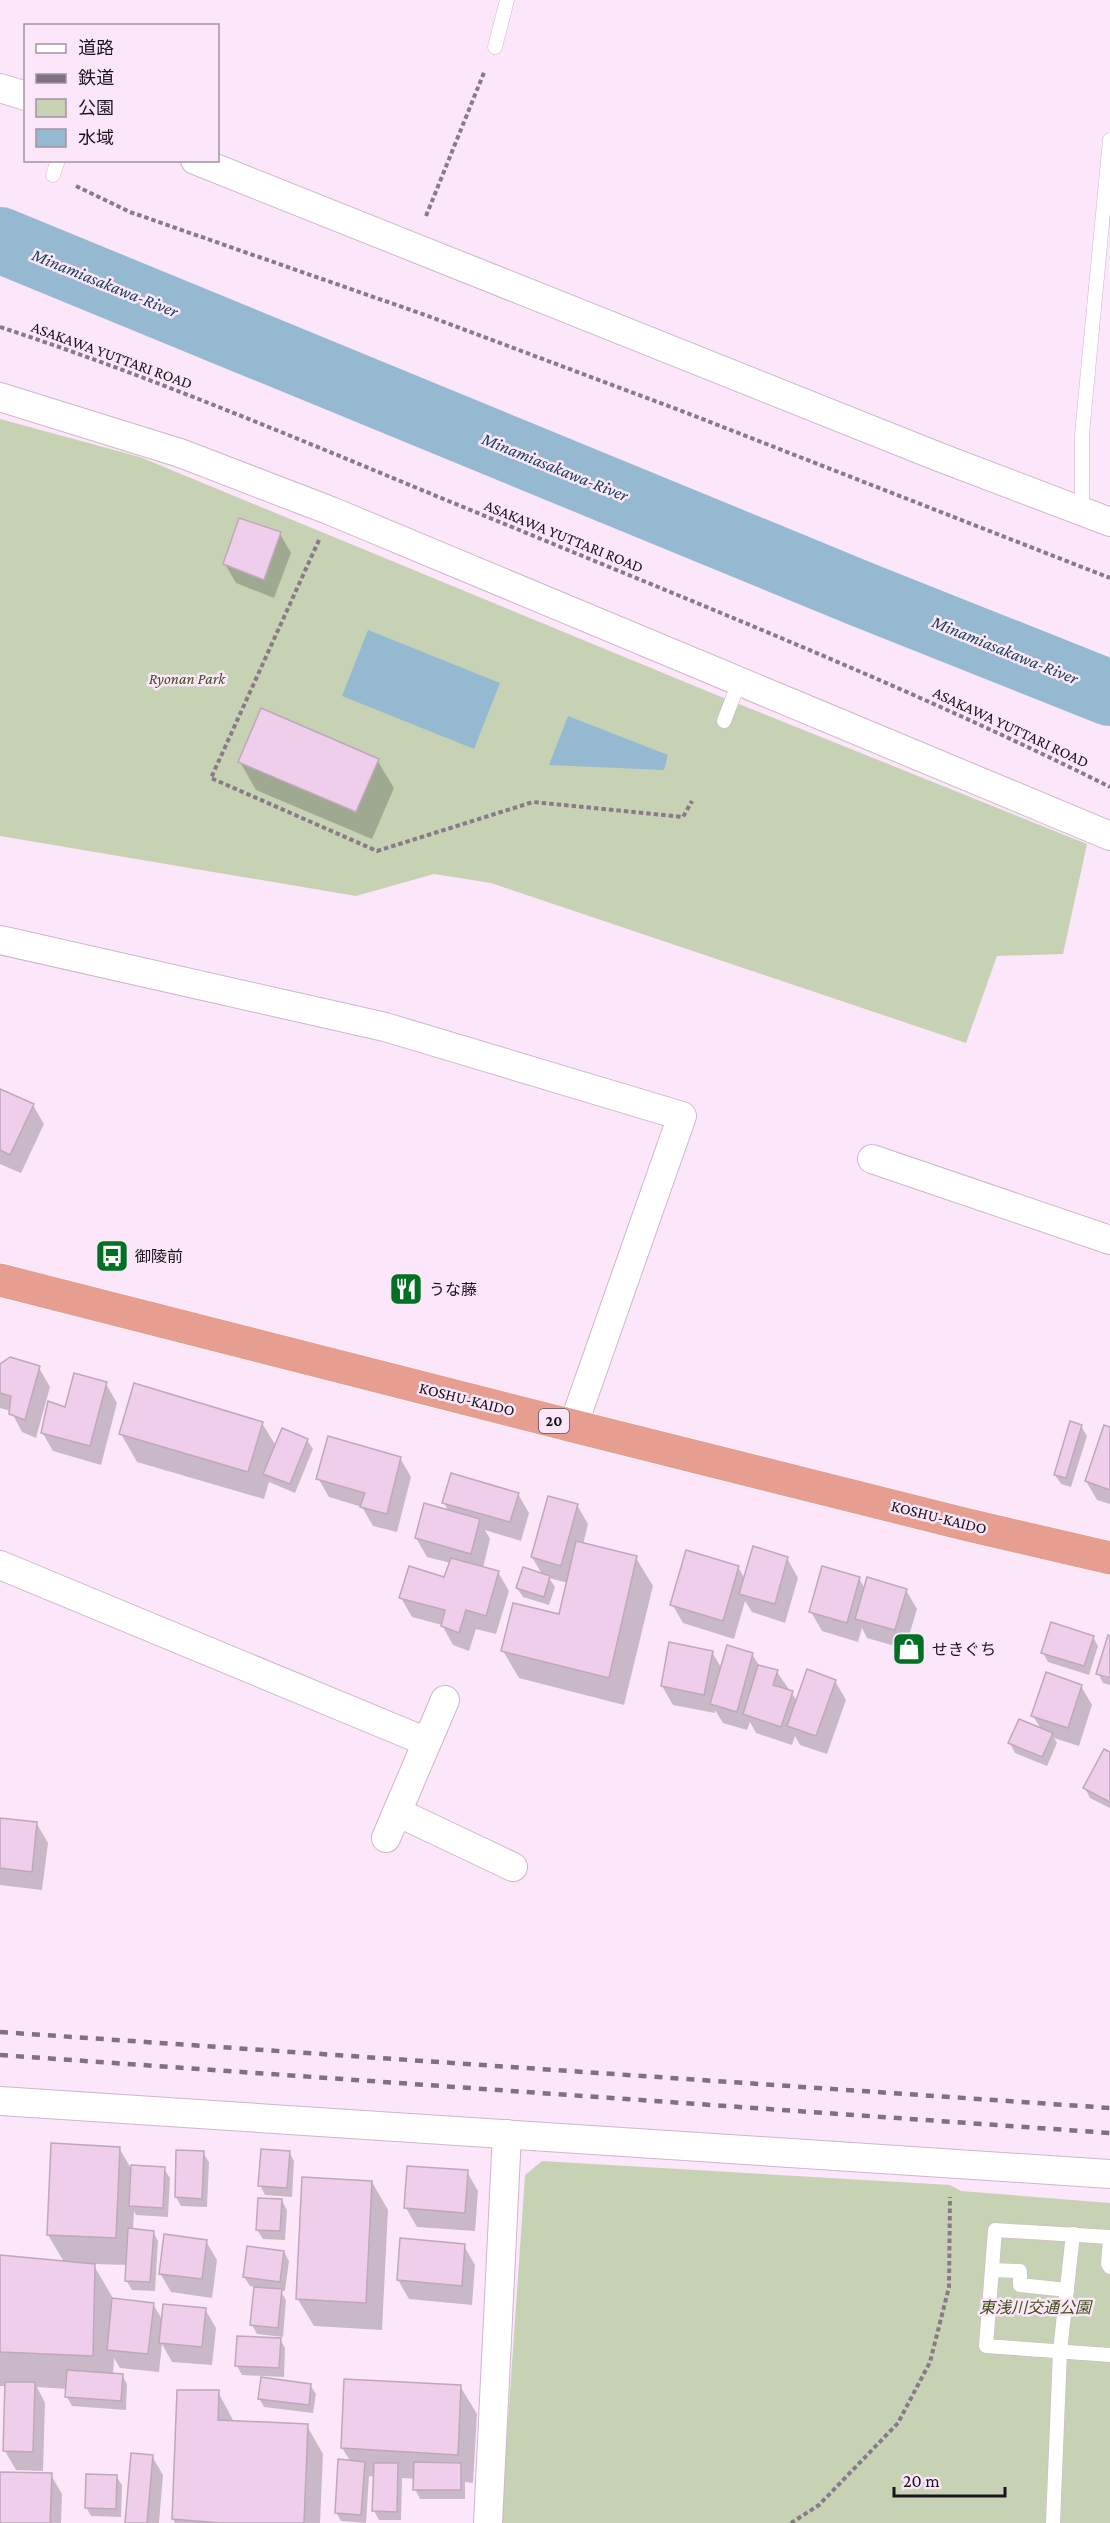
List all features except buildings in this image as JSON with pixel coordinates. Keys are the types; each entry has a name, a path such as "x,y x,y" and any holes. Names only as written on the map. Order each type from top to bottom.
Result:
{"highway":[{"name":"KOSHU-KAIDO","path":"0,1280 964,1524 1110,1558"}],"street":[{"path":"0,88 24,95"},
{"path":"200,162 939,457 1110,522"},
{"path":"0,397 180,453 331,511 1110,836"},
{"path":"0,940 385,1027 682,1116 573,1426"},
{"path":"872,1159 1110,1240"},
{"path":"0,1565 427,1742"},
{"path":"445,1700 391,1825 513,1867"},
{"path":"0,2101 1110,2174"},
{"path":"488,2523 507,2134"}],"lane":[{"path":"495,47 507,0"},
{"path":"1082,511 1084,401 1110,140"},
{"path":"53,175 57,162"},
{"path":"724,721 739,682"},
{"path":"1110,2267 1108,2264 1110,2238 995,2230 986,2346 1110,2355"},
{"path":"1053,2523 1060,2351 1073,2235"},
{"path":"992,2270 1020,2271 1020,2285 1067,2290"}],"path":[{"path":"414,246 495,47"},
{"path":"53,175 130,212 428,316 698,417 1110,578"},
{"name":"ASAKAWA YUTTARI ROAD","path":"0,327 224,409 560,547 1020,742 1110,787"},
{"path":"331,511 211,778 377,851 533,802 683,817 692,801"},
{"path":"791,2523 819,2505 898,2422 930,2362 949,2287 950,2185"}],"green space":[{"name":"Ryonan Park","path":"0,419 140,457 719,696 1087,844 1063,954 997,956 966,1043 491,883 434,874 356,896 0,836"},
{"name":"東浅川交通公園","path":"542,2161 950,2185 961,2191 1110,2203 1110,2523 501,2523 525,2175"}],"water":[{"path":"368,630 500,683 474,749 342,696"},
{"path":"568,716 668,755 664,770 549,765"}],"waterway":[{"name":"Minamiasakawa-River","path":"0,240 861,594 1110,693"}],"railway":[{"path":"0,2032 1110,2108"},
{"path":"0,2055 1110,2133"}],"place":[{"name":"御陵前","path":"112,1256"},
{"name":"うな藤","path":"406,1289"},
{"name":"せきぐち","path":"909,1649"}]}
